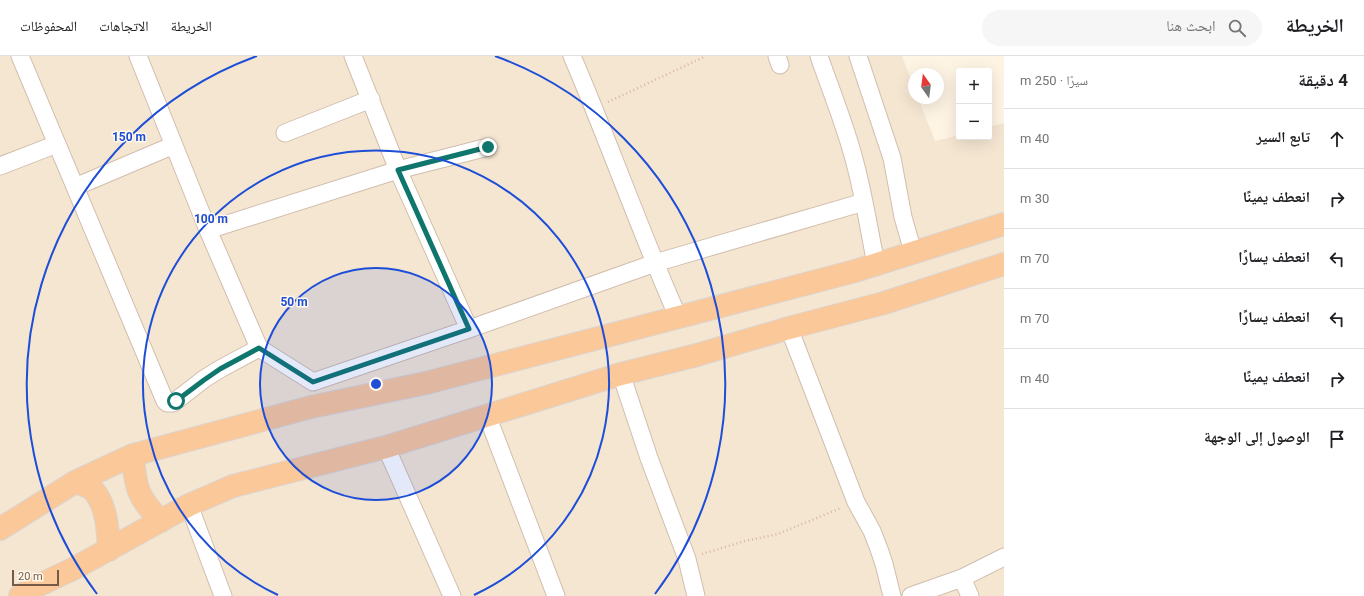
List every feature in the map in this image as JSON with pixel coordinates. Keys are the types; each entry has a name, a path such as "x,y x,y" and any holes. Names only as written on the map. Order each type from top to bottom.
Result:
{"highway":[{"path":"0,529 75,482 133,455 311,407 426,383 854,271 1004,224"},
{"path":"20,596 32,588 76,568 189,505 233,486 386,447 621,374 697,355 789,328 884,303 1004,264"},
{"path":"133,455 135,478 139,492 145,503 161,521"},
{"path":"75,482 92,489 102,505 108,528 109,550"}],"street":[{"path":"20,56 167,403 173,403 220,369 259,348"},
{"path":"138,56 208,230 259,348 313,382 469,329 655,263 864,202"},
{"path":"353,56 398,170 469,329"},
{"path":"572,56 678,317"},
{"path":"819,56 855,162 876,264"},
{"path":"858,56 892,158 903,217 913,252"},
{"path":"285,133 371,99"},
{"path":"0,166 57,144"},
{"path":"75,187 174,145"},
{"path":"208,230 398,170 488,147"},
{"path":"789,328 856,502 872,531 879,549 892,596"},
{"path":"621,374 649,458 687,559 696,596"},
{"path":"487,415 556,596"},
{"path":"386,447 452,596"},
{"path":"189,505 224,596"},
{"path":"911,596 962,578 1004,557"},
{"path":"962,578 970,596"}],"path":[{"path":"594,108 706,56"},
{"path":"687,559 745,541 778,534 856,502"}],"shaded area":[{"path":"0,56 902,56 908,72 908,104 920,104 935,141 956,136 956,140 992,140 992,126 1004,123 1004,596 0,596"}],"route":[{"path":"176,401 220,369 259,348 313,382 469,329 398,170 488,147"}]}
